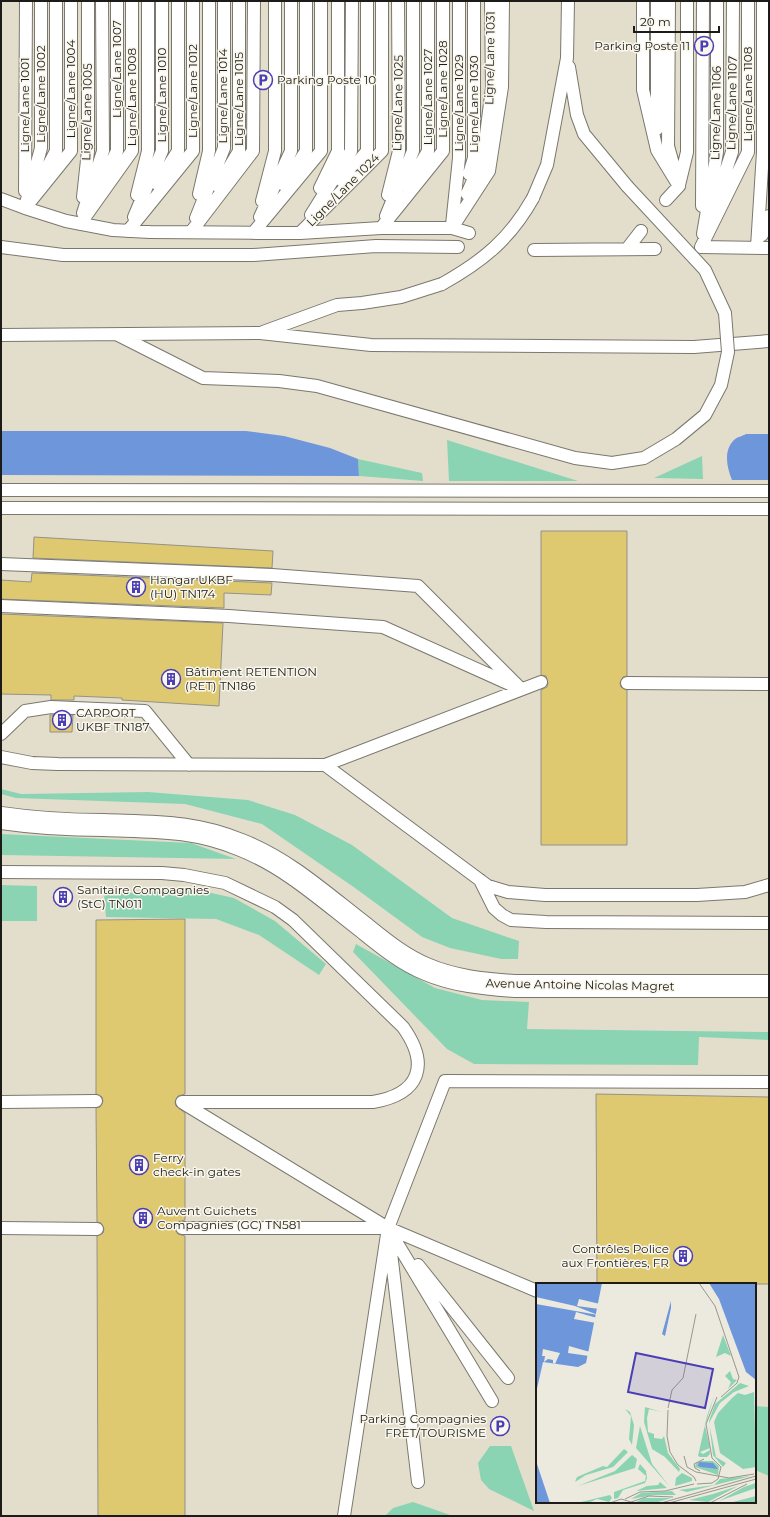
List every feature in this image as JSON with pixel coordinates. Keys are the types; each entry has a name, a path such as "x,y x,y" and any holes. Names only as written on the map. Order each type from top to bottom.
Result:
{"street":[{"name":"Avenue Antoine Nicolas Magret","path":"1,818 50,824 176,828 209,834 229,840 262,854 278,863 404,958 426,969 463,981 514,986 769,986"}],"lane":[{"name":"Ligne/Lane 1001","path":"25,208 26,1"},
{"name":"Ligne/Lane 1002","path":"25,208 41,148 41,1"},
{"path":"25,208 56,151 56,1"},
{"name":"Ligne/Lane 1004","path":"25,208 71,151 71,1"},
{"name":"Ligne/Lane 1005","path":"80,224 88,151 88,1"},
{"path":"80,224 102,151 102,1"},
{"name":"Ligne/Lane 1007","path":"80,224 117,151 117,1"},
{"name":"Ligne/Lane 1008","path":"80,224 132,151 132,1"},
{"path":"128,231 148,151 148,1"},
{"name":"Ligne/Lane 1010","path":"128,231 162,151 162,1"},
{"path":"128,231 178,151 178,1"},
{"name":"Ligne/Lane 1012","path":"128,231 193,151 193,1"},
{"path":"191,232 209,151 209,1"},
{"name":"Ligne/Lane 1014","path":"191,232 224,148 224,1"},
{"name":"Ligne/Lane 1015","path":"191,232 239,151 239,1"},
{"path":"191,232 253,151 254,1"},
{"path":"253,233 275,151 275,1"},
{"path":"253,233 291,151 291,1"},
{"path":"253,233 306,151 306,1"},
{"path":"253,233 321,151 321,1"},
{"path":"300,233 338,151 338,1"},
{"path":"300,233 352,151 352,1"},
{"path":"300,233 367,151 367,1"},
{"name":"Ligne/Lane 1024","path":"300,233 382,151 382,1"},
{"name":"Ligne/Lane 1025","path":"381,228 399,151 398,1"},
{"path":"381,228 413,151 413,1"},
{"name":"Ligne/Lane 1027","path":"381,228 428,151 428,1"},
{"name":"Ligne/Lane 1028","path":"381,228 443,151 444,1"},
{"name":"Ligne/Lane 1029","path":"452,228 459,158 459,1"},
{"name":"Ligne/Lane 1030","path":"452,228 474,158 474,1"},
{"name":"Ligne/Lane 1031","path":"452,228 483,158 492,88 491,1"},
{"path":"452,228 489,171 502,88 503,1"},
{"path":"260,333 337,305 401,297 442,284 464,272 496,247 510,233 522,217 533,198 547,165 567,58 568,1"},
{"path":"643,1 643,90 657,150 679,186"},
{"path":"657,1 657,150"},
{"path":"669,1 668,146 679,186"},
{"path":"666,200 679,186 687,152 687,1"},
{"path":"703,1 703,152 701,247 763,248"},
{"name":"Ligne/Lane 1106","path":"701,247 717,152 717,1"},
{"name":"Ligne/Lane 1107","path":"701,247 732,152 732,1"},
{"name":"Ligne/Lane 1108","path":"701,247 748,152 748,1"},
{"path":"763,1 763,248"},
{"path":"116,334 203,378 279,381 317,386 575,458 612,464 644,458 676,439 705,415 721,385 728,352 725,313 705,270 627,186 584,134 577,115 567,58"},
{"path":"763,248 769,193"},
{"path":"1,199 25,208 80,224 113,230 300,233 381,228 452,228 469,233"},
{"path":"763,248 769,216"},
{"path":"763,248 769,226"},
{"path":"627,248 641,231"},
{"path":"1,247 63,256 253,255 376,246 458,247"},
{"path":"534,250 627,248 655,249"},
{"path":"1,335 260,333 371,345 694,347 769,341"},
{"path":"1,490 769,491"},
{"path":"1,508 769,509"},
{"path":"1,564 272,575 418,586 521,689"},
{"path":"1,606 229,616 382,627 521,689"},
{"path":"1,757 32,763 58,764 325,765 541,682"},
{"path":"627,683 769,684"},
{"path":"1,734 26,711 51,707 145,711 189,765"},
{"path":"325,765 488,886 508,892 545,895 704,895 746,892 769,884"},
{"path":"1,872 170,874 205,878 226,883 275,907 305,930 403,1027 412,1042 417,1057 418,1069 411,1086 400,1094 384,1100 366,1102 182,1102 388,1228 536,1291"},
{"path":"480,880 494,908 511,920 546,922 769,923"},
{"path":"344,1516 388,1228 445,1081 769,1082"},
{"path":"1,1102 96,1101"},
{"path":"1,1228 97,1229"},
{"path":"182,1228 388,1228"},
{"path":"388,1228 508,1378"},
{"path":"388,1228 492,1401"},
{"path":"388,1228 418,1482"}],"shaded area":[{"path":"1,1 769,1 769,1516 1,1516"}],"green space":[{"path":"447,440 578,481 449,481"},
{"path":"702,456 703,479 654,478"},
{"path":"358,459 422,473 423,481 359,476"},
{"path":"1,789 21,794 148,792 248,800 295,815 352,845 452,918 519,941 518,959 501,959 450,948 422,937 355,888 262,824 185,804 16,798 1,794"},
{"path":"1,834 191,843 236,859 1,855"},
{"path":"1,885 37,886 37,921 1,921"},
{"path":"198,890 234,898 275,921 326,964 319,975 259,935 216,919 106,917 104,894"},
{"path":"356,944 435,988 482,1000 529,1002 527,1029 769,1032 769,1040 699,1037 698,1065 474,1064 447,1049 353,952"},
{"path":"756,1406 769,1407 769,1476 756,1470"},
{"path":"490,1446 511,1446 534,1511 489,1489 481,1480 478,1463"},
{"path":"413,1502 453,1516 385,1516 393,1508"}],"water":[{"path":"1,431 246,431 284,436 330,448 358,459 359,476 1,475"},
{"path":"746,434 769,434 769,480 732,480 727,460 728,449 734,440"}],"building":[{"path":"541,531 627,531 627,676 623,677 620,683 621,687 627,690 627,845 541,845 541,690 547,687 548,683 546,676 541,675"},
{"path":"34,537 273,551 272,568 33,558"},
{"path":"32,573 272,583 271,595 224,593 224,608 1,599 1,580 31,582"},
{"path":"1,614 223,623 219,706 122,700 122,698 74,696 74,700 51,700 51,695 1,694"},
{"path":"50,715 73,715 72,732 50,732"},
{"name":"Ferry check-in gates","path":"185,919 185,1094 178,1096 175,1102 176,1106 185,1113 185,1220 178,1222 175,1228 178,1234 185,1236 185,1516 98,1516 97,1236 103,1233 104,1229 101,1223 97,1222 96,1108 100,1107 103,1101 102,1097 96,1094 96,920"},
{"name":"Contrôles Police aux Frontières, FR","path":"596,1094 769,1097 769,1284 597,1283"}],"place":[{"name":"Parking Poste 11","path":"704,46"},
{"name":"Parking Poste 10","path":"263,80"},
{"name":"Hangar UKBF (HU) TN174","path":"136,587"},
{"name":"Bâtiment RETENTION (RET) TN186","path":"171,679"},
{"name":"CARPORT UKBF TN187","path":"62,720"},
{"name":"Sanitaire Compagnies (StC) TN011","path":"63,897"},
{"name":"Ferry check-in gates","path":"139,1165"},
{"name":"Auvent Guichets Compagnies (GC) TN581","path":"143,1218"},
{"name":"Contrôles Police aux Frontières, FR","path":"683,1256"},
{"name":"Parking Compagnies FRET/TOURISME","path":"500,1426"}]}
